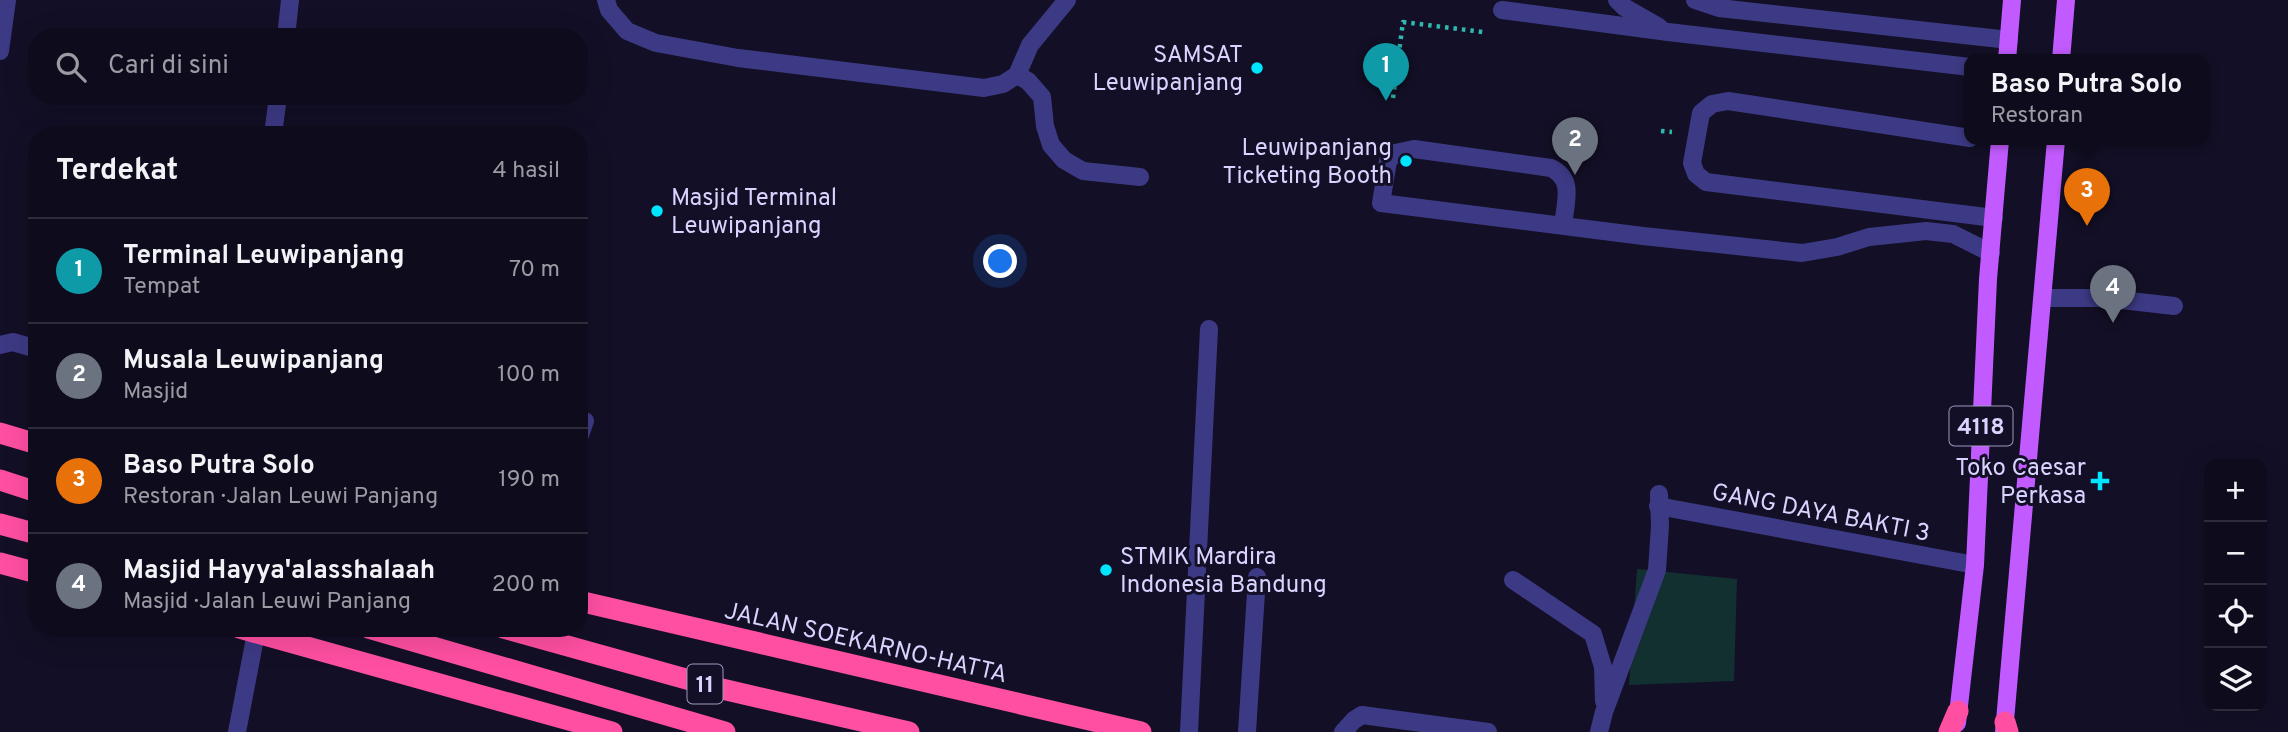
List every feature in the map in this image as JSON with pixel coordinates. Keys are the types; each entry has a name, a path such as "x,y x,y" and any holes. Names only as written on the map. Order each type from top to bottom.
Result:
{"highway":[{"path":"0,433 28,441"},
{"path":"0,480 28,489"},
{"path":"0,524 28,532"},
{"path":"0,563 28,571"},
{"name":"JALAN SOEKARNO-HATTA","path":"588,603 1141,732"},
{"path":"270,637 612,732"},
{"name":"11","path":"399,637 725,732"},
{"name":"11","path":"535,637 722,689 909,732"},
{"path":"1949,732 1957,722"}],"main road":[{"path":"2008,54 2012,0"},
{"path":"2062,54 2066,0"},
{"name":"4118","path":"1957,722 1975,565 1994,218 1995,145"},
{"name":"4118","path":"2006,729 2056,145"}],"street":[{"path":"0,51 7,0"},
{"path":"287,28 290,0"},
{"path":"606,0 609,10 627,31 656,43 738,58 984,88 1003,84 1017,75 1030,45 1067,0"},
{"path":"1617,0 1668,32"},
{"path":"1695,0 1719,8 2009,40"},
{"path":"1502,10 1964,66"},
{"path":"1017,75 1042,97 1045,126 1051,145 1064,160 1083,171 1140,177"},
{"path":"1964,137 1728,101 1712,104 1701,113 1692,163 1696,174 1706,182 1994,218"},
{"path":"274,126 277,105"},
{"path":"1563,226 1567,182 1560,172 1551,168 1414,149 1395,153 1388,161 1381,203 1563,226 1802,253 1837,247 1869,237 1926,231 1953,234 1991,253"},
{"path":"2043,298 2104,298 2174,306"},
{"path":"1189,732 1209,329"},
{"path":"0,345 13,342 28,346"},
{"name":"GANG DAYA BAKTI 3","path":"1604,712 1657,570 1660,526 1658,500 1975,565"},
{"path":"1247,732 1257,577"},
{"path":"1513,580 1592,634 1603,667 1604,712 1600,732"},
{"path":"237,732 247,637"},
{"path":"1343,732 1362,715 1488,732"}],"green space":[{"path":"1637,569 1737,579 1734,681 1629,685"}],"place":[{"name":"SAMSAT Leuwipanjang","path":"1257,68"},
{"name":"Terminal Leuwipanjang","path":"1386,101"},
{"name":"Leuwipanjang Ticketing Booth","path":"1406,161"},
{"name":"Musala Leuwipanjang","path":"1575,175"},
{"name":"Masjid Terminal Leuwipanjang","path":"657,211"},
{"name":"Baso Putra Solo","path":"2087,226"},
{"name":"Masjid Hayya'alasshalaah","path":"2113,323"},
{"name":"Toko Caesar Perkasa","path":"2100,481"},
{"name":"STMIK Mardira Indonesia Bandung","path":"1106,570"}]}
